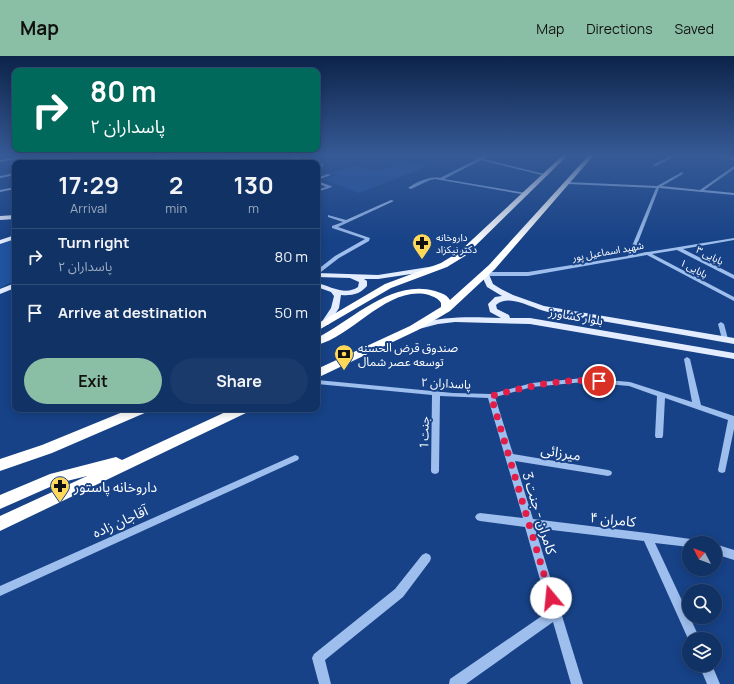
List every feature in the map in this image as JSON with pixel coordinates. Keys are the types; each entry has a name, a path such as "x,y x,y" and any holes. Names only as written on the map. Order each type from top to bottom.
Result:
{"highway":[{"path":"320,326 388,286 444,265 462,254 536,184"},
{"path":"320,373 414,328 446,309 485,274 567,184"},
{"path":"320,340 336,332 392,296 407,291 426,290 438,294 446,300 446,309"},
{"path":"0,465 47,449 135,412"},
{"path":"0,524 237,412"},
{"path":"0,502 55,478 141,457"}],"main road":[{"path":"0,218 12,217"},
{"path":"0,242 12,239"},
{"path":"320,274 353,277 389,276 435,268"},
{"name":"بلوار کشاورز","path":"485,274 490,285 510,297 556,311 730,340"},
{"path":"320,286 330,288 337,292 351,293 364,286 362,281 353,277"},
{"path":"0,292 12,286"},
{"path":"325,323 338,302 337,292"},
{"path":"510,297 494,301 492,307 497,314 516,319"},
{"name":"بلوار کشاورز","path":"414,328 445,319 516,319 734,356"}],"street":[{"path":"320,190 330,186 324,184"},
{"path":"410,188 418,184"},
{"path":"471,184 526,194"},
{"path":"597,184 702,190 734,194"},
{"path":"630,256 658,187 663,184"},
{"path":"702,190 710,184"},
{"path":"0,191 12,189"},
{"path":"320,271 337,256 367,240 368,238 334,227 392,201"},
{"path":"329,216 345,221"},
{"name":"شهید اسماعیل پور","path":"485,274 528,274 734,239"},
{"name":"بابایی ۳","path":"678,249 734,277"},
{"name":"بابایی ۱","path":"646,253 734,300"},
{"path":"721,324 730,340"},
{"path":"687,359 697,406"},
{"name":"پاسداران ۲","path":"320,382 436,394 491,396 532,385 584,380 630,384 733,419"},
{"name":"جنت 1","path":"435,471 436,394"},
{"path":"659,436 661,394"},
{"name":"کامران - جنت 3","path":"491,396 577,684"},
{"path":"722,470 733,419"},
{"name":"میرزائی","path":"509,457 608,473"},
{"name":"آقاجان زاده","path":"0,591 295,458"},
{"name":"کامران ۴","path":"480,517 682,541"},
{"path":"647,537 691,632"},
{"path":"722,551 734,555"},
{"path":"325,684 318,658 399,593 426,558"},
{"path":"455,684 556,613"},
{"path":"709,672 714,684"}],"shaded area":[{"path":"336,184 382,184 359,193"},
{"path":"12,239 12,282 0,288 0,241"}],"place":[{"name":"داروخانه دکتر نیکزاد","path":"422,260"},
{"name":"صندوق قرض الحسنه توسعه عصر شمال","path":"344,371"},
{"name":"داروخانه پاستور","path":"60,503"}],"route":[{"path":"551,598 491,396 532,385 584,380 599,381"}]}
